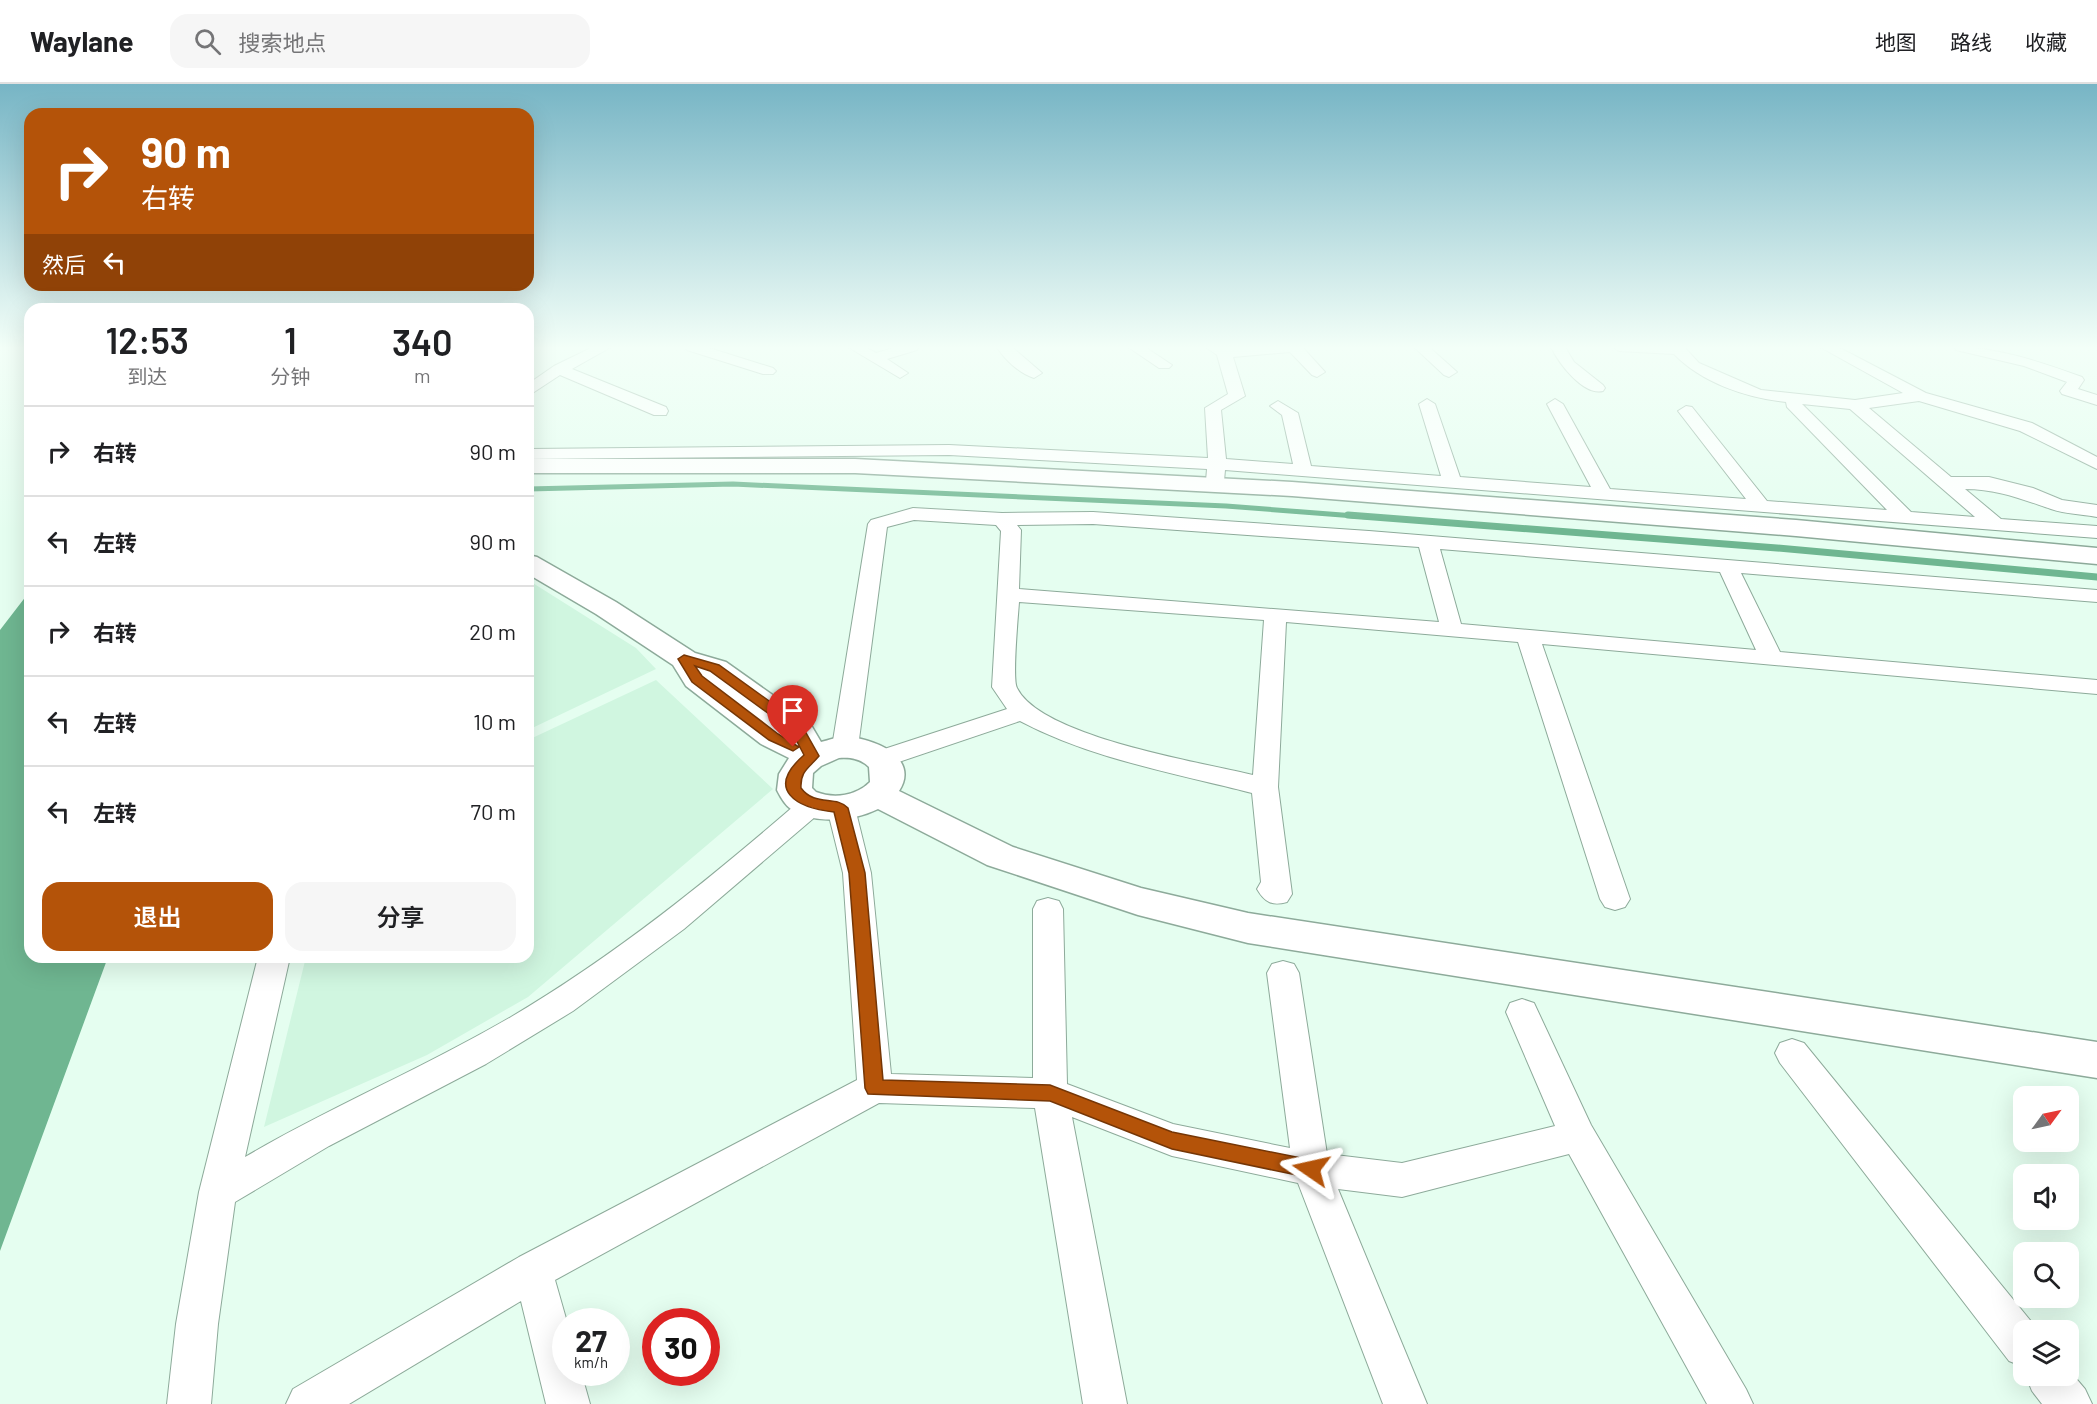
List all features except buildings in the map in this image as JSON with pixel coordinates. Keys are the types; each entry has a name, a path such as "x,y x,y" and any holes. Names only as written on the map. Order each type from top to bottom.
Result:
{"street":[{"path":"654,409 660,411"},
{"path":"1213,409 1216,474"},
{"path":"1282,409 1290,413 1303,471"},
{"path":"1428,409 1452,482"},
{"path":"1558,409 1604,494"},
{"path":"1798,409 1904,516"},
{"path":"1859,409 2022,549"},
{"path":"1963,409 2026,427 2097,464"},
{"path":"1686,411 1760,506"},
{"path":"534,454 949,450 1529,506 2097,556"},
{"path":"534,466 805,464 954,470 1216,474 1303,471 1992,522 2097,532"},
{"path":"1945,483 1989,483 2026,492 2058,505 2097,511"},
{"path":"845,747 878,524 913,514 1002,519 1093,518 1727,565 2097,596"},
{"path":"1002,519 1011,530 1005,687 1022,712 1064,734 1096,746 1265,787"},
{"path":"1428,542 1452,630"},
{"path":"1727,565 1772,658"},
{"path":"537,568 684,659 715,668 796,727 812,756"},
{"path":"1009,595 1275,614 2097,687"},
{"path":"1272,889 1277,894 1265,787 1275,614"},
{"path":"1528,637 1615,899"},
{"path":"218,1192 315,1136 411,1088 525,1025 853,792 1022,712"},
{"path":"875,1088 857,873 853,792 871,752 845,747 812,756 798,768 794,778 794,789 801,798 853,792 1000,856 1138,901 1248,928 2097,1060"},
{"path":"1048,909 1050,1093 1105,1404"},
{"path":"189,1404 197,1324 218,1192 273,963"},
{"path":"1283,973 1311,1169 1405,1404"},
{"path":"1522,1011 1578,1136 1731,1404"},
{"path":"1792,1053 2013,1332"},
{"path":"308,1404 533,1271 875,1088 1050,1093 1172,1140 1311,1169 1402,1180 1578,1136"},
{"path":"533,1271 568,1404"},
{"path":"2055,1386 2070,1404"}],"shaded area":[{"path":"534,584 636,648 656,669 534,727"},
{"path":"24,599 24,963 106,963 0,1251 0,630"},
{"path":"656,680 773,789 528,997 427,1055 264,1127 305,963 534,963 534,737"}],"waterway":[{"path":"534,489 733,484 1226,506 1368,517"},
{"path":"1348,515 1777,548 2097,577"}],"route":[{"path":"793,747 773,737 697,679 684,659 715,668 796,727 812,756 798,768 794,778 794,789 801,798 813,805 824,808 841,808 857,873 875,1088 1050,1093 1172,1140 1311,1169"}]}
